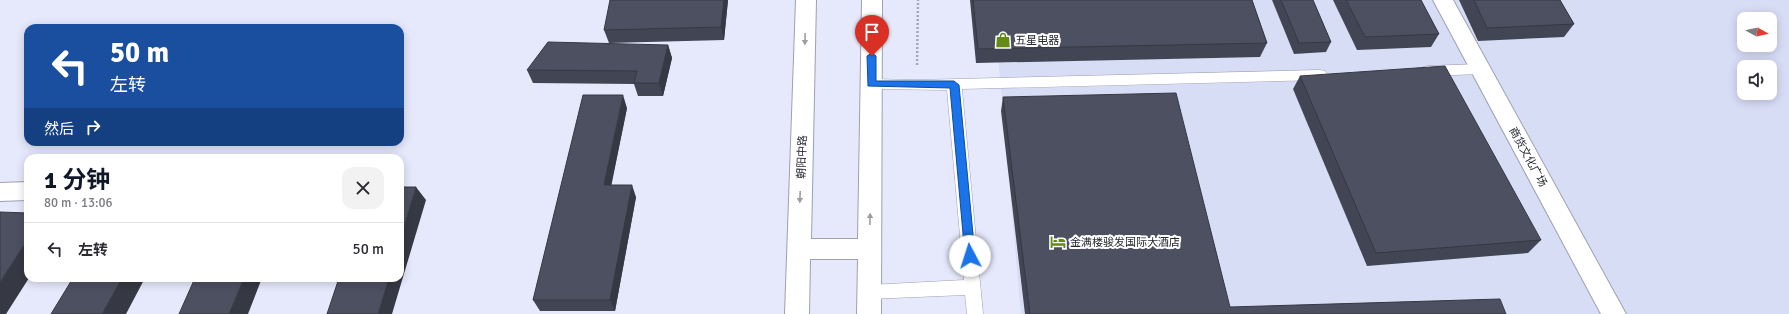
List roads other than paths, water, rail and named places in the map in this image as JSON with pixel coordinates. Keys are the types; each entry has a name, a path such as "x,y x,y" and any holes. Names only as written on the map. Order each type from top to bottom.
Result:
{"main road":[{"name":"朝阳中路","path":"797,314 806,0"},
{"path":"869,314 872,0"},
{"name":"商货文化广场","path":"1443,0 1614,314"},
{"path":"0,192 24,191"},
{"path":"799,249 870,249"}],"lane":[{"path":"1417,72 1480,69"},
{"path":"871,84 954,85 1337,75"},
{"path":"954,85 976,314"},
{"path":"869,292 973,287"}],"place":[{"name":"五星电器","path":"1003,40"},
{"name":"金满楼骏发国际大酒店","path":"1058,242"}]}
